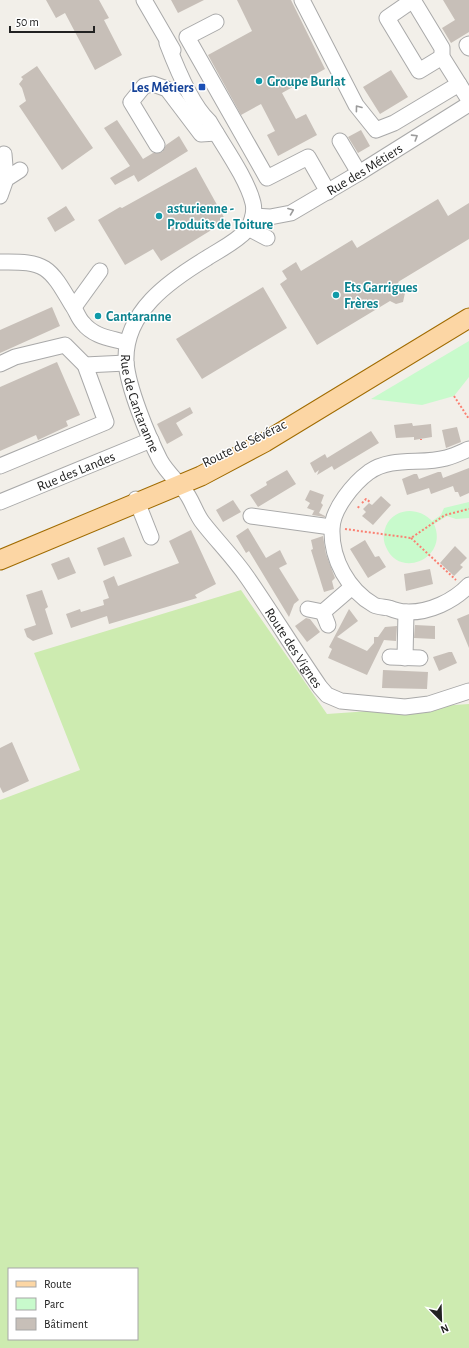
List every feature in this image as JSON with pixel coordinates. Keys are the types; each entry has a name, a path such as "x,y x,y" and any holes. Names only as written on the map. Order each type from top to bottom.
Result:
{"main road":[{"name":"Route de Sévérac","path":"4,552 136,501 176,482 230,451 293,419 341,392 469,312"},
{"name":"Route de Sévérac","path":"4,552 176,482 201,476 265,442 469,318"}],"street":[{"path":"144,0 168,43 174,63 247,188 253,204 251,222 267,238"},
{"path":"302,0 356,105 393,150"},
{"path":"442,57 419,71 387,18 413,0 442,48 442,57 469,100"},
{"path":"216,22 187,37 267,178 308,157 328,192"},
{"path":"469,44 467,45 469,48"},
{"path":"157,145 131,102 144,86 153,84 167,89 201,134 212,127"},
{"path":"376,130 394,123 459,84"},
{"name":"Rue des Métiers","path":"251,222 291,213 328,192 393,150 469,104"},
{"path":"340,141 359,173"},
{"path":"0,196 3,178 4,154"},
{"path":"3,178 20,170"},
{"name":"Rue de Cantaranne","path":"176,482 161,461 134,396 126,363 127,343 131,330 148,303 169,284 234,241 251,222"},
{"path":"0,262 26,262 41,265 54,275 82,323 99,336 127,343"},
{"path":"74,307 100,271"},
{"path":"0,364 15,357 65,345 85,365 106,422 0,466"},
{"path":"85,365 126,363"},
{"name":"Rue des Landes","path":"0,502 151,440"},
{"path":"468,588 444,603 422,610 406,612 375,605 352,587 342,572 334,549 332,527 339,506 349,491 370,471 393,462 420,462 446,458 469,449"},
{"name":"Route des Vignes","path":"176,482 184,489 202,521 246,575 316,681 328,695 342,701 405,707 429,704 469,690"},
{"path":"136,501 151,537"},
{"path":"251,516 332,527"},
{"path":"308,610 326,619 352,587"},
{"path":"405,658 406,612"},
{"path":"390,657 420,658"}],"path":[{"path":"454,396 469,419"},
{"path":"362,504 366,499 370,502"},
{"path":"411,538 445,515 469,509"},
{"path":"332,527 411,538 468,588"}],"green space":[{"path":"469,341 469,377 454,396 422,405 371,399"},
{"path":"469,502 469,518 456,519 447,516 434,524 437,536 435,547 429,555 421,561 411,563 402,562 393,557 386,547 384,540 385,529 395,515 401,512 414,511 427,516 432,521 441,515 444,508"},
{"path":"241,590 327,714 469,704 469,1348 0,1348 0,800 80,770 34,653"}],"building":[{"path":"46,0 99,0 109,18 104,20 122,55 95,70 65,13 56,18"},
{"path":"171,0 204,0 178,13"},
{"name":"Groupe Burlat","path":"237,0 291,0 325,69 282,93 296,119 306,114 317,135 278,156 267,135 275,131 261,104 241,115 208,55 252,31"},
{"path":"443,0 469,0 469,32 451,43 442,28 455,20"},
{"path":"37,66 93,148 62,170 19,106 26,101 22,88 19,84 23,79 21,77"},
{"path":"391,70 408,97 380,114 363,87"},
{"path":"117,120 143,159 153,153 162,152 166,145 179,136 188,151 138,182 134,175 115,185 110,178 130,166 104,128"},
{"path":"361,130 370,146 358,153 348,137"},
{"name":"asturienne - Produits de Toiture","path":"196,167 226,221 161,261 153,249 125,265 98,220"},
{"path":"438,199 448,216 469,203 469,239 398,282 405,293 403,302 396,304 390,301 317,345 280,284 287,279 282,271 296,262 301,271 352,240 357,248"},
{"path":"66,206 75,220 55,232 47,218"},
{"path":"263,287 287,328 202,379 176,339"},
{"path":"52,307 60,326 0,353 0,330"},
{"path":"57,362 80,415 66,421 68,426 38,440 36,435 0,451 0,387"},
{"path":"190,407 193,413 176,423 183,435 167,444 157,424"},
{"path":"412,423 413,426 431,424 432,437 414,440 414,437 396,438 394,425"},
{"path":"457,427 461,442 446,448 442,430"},
{"path":"371,431 379,443 334,470 332,466 317,475 319,470 315,473 310,463 325,454 327,458"},
{"path":"469,468 469,493 460,497 458,492 455,492 453,486 431,494 429,488 407,495 402,479 417,474 419,479 438,472 441,472 443,478"},
{"path":"287,470 296,484 258,507 250,495 267,485 266,482"},
{"path":"310,490 324,495 321,503 323,505 319,513 325,517 312,515 315,511 307,508 310,503 305,500"},
{"path":"381,496 391,505 373,525 362,516 366,512 363,509 369,503 372,505"},
{"path":"233,500 241,512 223,522 216,510"},
{"path":"248,528 266,558 280,550 287,564 279,568 299,600 294,604 289,617 249,551 246,553 236,536"},
{"path":"191,530 216,584 195,595 197,598 109,624 107,616 71,628 66,614 80,609 81,612 104,605 103,600 109,598 103,581 114,576 118,586 179,563 169,541"},
{"path":"323,536 326,554 335,578 332,581 334,589 324,592 311,550 313,549 311,540"},
{"path":"124,537 132,556 104,566 97,548"},
{"path":"365,540 375,557 379,556 386,567 368,578 350,549"},
{"path":"455,546 467,558 460,565 463,567 454,576 440,563"},
{"path":"69,557 76,573 58,580 51,564"},
{"path":"430,569 433,584 406,591 404,574"},
{"path":"42,590 48,607 45,609 53,634 33,641 27,637 24,629 36,625 26,595"},
{"path":"349,609 358,621 337,637 367,651 374,643 374,637 378,637 385,627 397,626 396,641 384,640 367,675 328,658 332,649 329,647"},
{"path":"469,614 469,648 457,619"},
{"path":"306,618 310,619 320,632 307,642 295,626"},
{"path":"415,625 435,626 435,639 414,638"},
{"path":"452,652 457,663 439,671 433,657"},
{"path":"383,670 428,672 427,689 382,688"},
{"path":"12,742 29,781 3,793 0,787 0,748"}],"place":[{"name":"Groupe Burlat","path":"259,81"},
{"name":"Les Métiers","path":"202,87"},
{"name":"asturienne - Produits de Toiture","path":"159,216"},
{"name":"Ets Garrigues Frères","path":"336,295"},
{"name":"Cantaranne","path":"98,316"}]}
